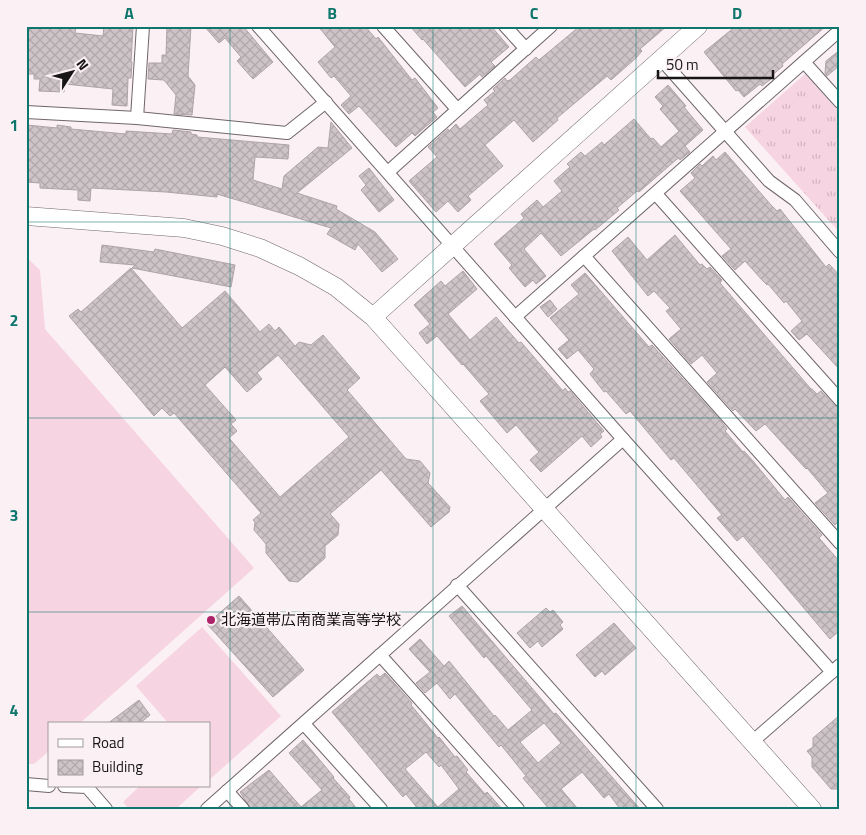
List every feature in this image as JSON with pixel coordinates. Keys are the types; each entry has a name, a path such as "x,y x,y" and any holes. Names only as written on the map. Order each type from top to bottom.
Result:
{"street":[{"path":"137,118 143,26"},
{"path":"258,26 623,438 836,668 752,742"},
{"path":"383,26 457,109"},
{"path":"505,26 526,49"},
{"path":"388,172 551,26"},
{"path":"373,317 698,26"},
{"path":"515,317 840,30"},
{"path":"661,59 768,181 796,200 840,252"},
{"path":"804,62 840,102"},
{"path":"26,112 137,118 287,133 326,102"},
{"path":"656,194 840,400"},
{"path":"26,216 184,228 222,236 260,248 299,266 336,287 373,317 812,809"},
{"path":"584,256 840,543"},
{"path":"207,809 304,724 457,584 623,438"},
{"path":"457,584 657,809"},
{"path":"380,654 518,809"},
{"path":"304,724 381,809"},
{"path":"26,784 48,786"},
{"path":"88,788 106,809"},
{"path":"227,791 243,809"}],"green space":[{"path":"805,74 840,113 840,233 745,127"},
{"path":"26,257 40,270 45,329 254,568 81,722 48,722 48,752 34,764 26,764"},
{"path":"202,627 281,716 210,779 210,722 167,722 136,686"},
{"path":"138,788 199,788 176,809 129,809 123,802"}],"building":[{"path":"27,26 76,26 75,33 103,36 104,26 133,26 131,78 128,78 127,106 112,105 113,89 65,84 64,92 39,91 40,79 34,79 34,74 26,74"},
{"path":"167,26 191,26 188,76 195,85 192,115 174,114 176,95 164,80 148,79 149,63 162,63 162,55 166,55"},
{"path":"204,26 243,26 273,62 253,79 237,61 241,57 225,38 219,43"},
{"path":"318,26 365,26 376,39 378,37 412,80 415,78 438,108 433,112 437,117 415,136 412,133 396,147 359,106 349,114 341,105 351,96 334,76 331,78 318,62 335,47"},
{"path":"410,26 491,26 509,47 491,62 495,66 482,77 480,74 465,87"},
{"path":"580,26 667,26 640,49 642,51 636,58 611,80 607,76 557,118 558,120 533,142 514,120 485,145 503,166 468,196 471,200 458,212 448,201 436,212 409,181 437,157 428,147 456,124 460,129 488,105 484,100 495,91 493,89 505,78 507,81 510,80 536,57 539,60"},
{"path":"736,26 826,26 782,64 783,66 770,77 771,79 762,86 760,84 744,97 738,90 736,91 704,52"},
{"path":"840,50 840,65 827,76 825,73 826,61"},
{"path":"668,85 703,130 685,146 690,152 680,160 679,158 677,159 639,192 637,191 617,208 619,210 561,256 541,233 524,249 546,276 536,284 533,280 525,287 509,268 512,265 494,244 524,218 521,214 537,200 543,207 562,191 554,181 570,167 567,164 581,152 585,156 602,142 604,145 634,119 651,139 653,138 661,147 679,131 660,109 663,106 655,97"},
{"path":"331,122 352,148 297,193 337,206 336,209 375,232 398,259 382,272 358,244 355,250 327,234 331,228 217,194 217,197 91,188 90,201 78,200 78,190 40,188 40,183 26,182 27,125 57,128 57,125 71,127 71,129 126,134 126,131 172,134 173,130 191,132 191,134 197,135 197,137 289,145 288,159 255,157 253,180 282,189 284,176 318,147 328,148"},
{"path":"725,152 771,205 777,211 780,209 826,267 829,264 840,276 840,370 807,334 799,340 791,331 802,321 786,301 784,303 745,261 735,270 722,256 731,249 680,191 695,178 691,173 700,164 702,166 713,156 716,160"},
{"path":"369,168 394,200 379,212 361,190 366,185 359,176"},
{"path":"675,235 700,265 702,264 707,269 710,267 722,280 720,283 811,389 817,394 821,391 834,405 840,408 840,520 835,525 815,503 828,493 765,424 756,431 735,409 733,411 707,382 717,373 702,355 691,364 669,339 681,329 666,311 670,308 654,291 648,296 612,251 628,237 647,260"},
{"path":"102,245 154,252 155,249 235,265 231,287 132,268 135,265 100,262"},
{"path":"131,268 182,328 225,291 260,332 269,324 275,331 279,327 295,346 299,342 311,345 323,335 360,378 347,390 406,459 420,461 430,473 428,483 450,507 449,512 431,527 381,470 330,514 339,524 338,535 325,546 325,558 298,582 289,581 266,553 266,544 254,530 255,522 253,520 261,513 174,413 170,416 162,408 154,416 69,316 78,309 81,312","holes":["278,355 349,437 280,497 229,438 237,431 231,424 236,420 205,385 225,367 247,392 262,379 257,373"]},
{"path":"463,271 477,289 448,314 470,340 496,317 519,343 521,342 563,391 565,388 568,392 570,391 604,431 600,434 602,437 591,447 582,436 541,472 530,460 539,452 516,425 507,433 480,401 489,394 463,364 437,336 427,344 419,333 430,324 414,305 441,281 445,286"},
{"path":"585,273 649,347 652,345 721,421 727,429 725,431 785,500 788,497 822,535 819,538 840,562 840,630 830,639 743,536 737,541 717,518 722,515 674,458 671,460 630,411 626,414 606,391 604,392 590,374 594,369 578,350 567,359 558,349 569,340 550,318 579,294 571,285"},
{"path":"550,300 557,309 548,317 540,307"},
{"path":"239,596 304,670 273,697 207,624"},
{"path":"462,606 554,714 556,713 640,809 620,809 609,794 604,798 582,772 561,789 578,809 549,809 523,778 526,776 501,745 499,747 455,694 450,699 437,683 425,693 416,683 430,672 409,649 420,639 444,666 449,661 494,716 508,730 532,710 486,656 484,658 449,616","holes":["544,723 561,743 538,763 520,742"]},
{"path":"546,608 550,612 553,610 563,622 560,625 563,629 542,647 538,641 530,648 517,633"},
{"path":"614,623 636,648 605,675 602,671 595,677 576,655"},
{"path":"385,673 412,703 411,705 438,738 455,757 457,756 468,770 466,772 485,794 487,792 502,809 418,809 406,794 403,797 332,712 377,674 380,677","holes":["426,752 439,767 441,765 459,789 438,807 405,769"]},
{"path":"139,700 150,715 141,722 110,722"},
{"path":"840,715 840,789 831,789 812,767 812,757 807,751 813,747 813,738"},
{"path":"303,740 350,797 349,799 357,809 251,809 240,792 269,770 301,807 322,790 289,753"}],"place":[{"name":"北海道帯広南商業高等学校","path":"211,620"}]}
